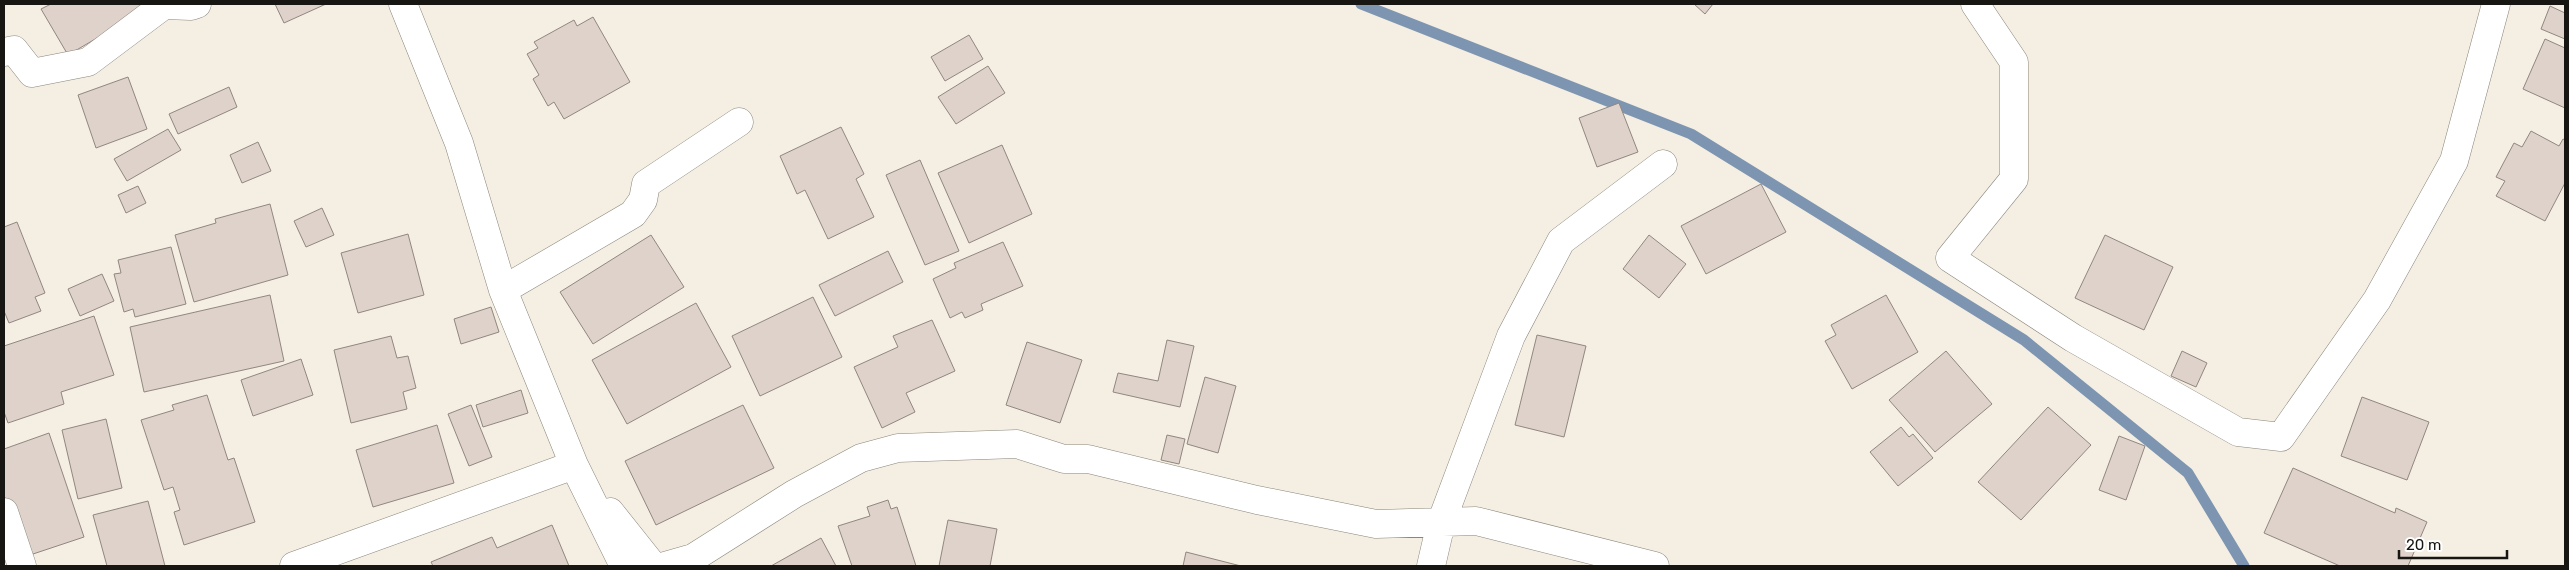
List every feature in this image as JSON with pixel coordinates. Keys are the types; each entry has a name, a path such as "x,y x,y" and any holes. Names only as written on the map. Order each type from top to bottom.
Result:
{"street":[{"path":"4,52 14,50 32,72 88,62 164,5 192,6 197,4"},
{"path":"403,4 459,143 504,290 574,465 624,566"},
{"path":"1976,4 2014,62 2014,179 1950,258 2073,338 2238,432 2281,437 2377,300 2454,161 2496,4"},
{"path":"504,290 634,214 643,200 646,184 740,122"},
{"path":"1431,566 1441,523 1511,336 1561,241 1663,164"},
{"path":"665,566 693,558 794,494 861,458 898,448 1018,444 1064,459 1088,460 1257,500 1376,524 1441,523 1476,520 1654,566"},
{"path":"294,566 574,465"},
{"path":"574,465 653,566"},
{"path":"4,512 22,566"}],"building":[{"path":"51,4 155,4 68,55 41,9"},
{"path":"275,4 326,4 284,23"},
{"path":"1694,4 1713,4 1705,14"},
{"path":"2550,6 2565,13 2565,39 2541,29"},
{"path":"593,17 630,82 564,119 554,102 548,106 533,79 539,75 527,54 538,48 534,42 574,20 577,26"},
{"path":"969,35 983,59 945,81 931,57"},
{"path":"2545,39 2565,48 2565,108 2523,89"},
{"path":"988,66 1005,93 956,124 938,97"},
{"path":"128,77 147,129 96,148 78,95"},
{"path":"229,87 237,107 178,134 169,114"},
{"path":"1619,103 1638,152 1597,167 1579,118"},
{"path":"841,127 864,174 856,179 874,217 828,239 805,190 797,194 780,156"},
{"path":"168,129 181,150 127,181 114,159"},
{"path":"2531,131 2559,146 2563,139 2565,140 2565,183 2545,221 2496,196 2505,181 2496,177 2514,143 2522,147"},
{"path":"258,142 271,171 242,183 230,155"},
{"path":"1002,145 1032,214 969,243 938,173"},
{"path":"920,160 959,251 925,265 886,175"},
{"path":"1761,184 1786,232 1706,274 1681,226"},
{"path":"138,186 146,203 126,213 118,195"},
{"path":"270,204 288,275 194,302 175,235 216,223 215,219"},
{"path":"322,208 334,235 306,247 294,221"},
{"path":"17,222 45,293 35,297 41,311 9,323 4,311 4,227"},
{"path":"408,234 424,295 358,313 341,253"},
{"path":"651,235 684,287 593,344 560,292"},
{"path":"1649,235 1686,264 1659,298 1623,269"},
{"path":"2105,235 2173,267 2144,330 2075,298"},
{"path":"1003,242 1023,286 981,304 983,310 965,318 962,312 950,318 933,279 956,268 954,263"},
{"path":"171,247 186,304 135,317 133,309 124,312 114,274 121,273 118,260"},
{"path":"888,251 903,282 835,316 819,285"},
{"path":"102,274 114,301 80,316 68,289"},
{"path":"270,295 284,361 144,392 130,327"},
{"path":"1886,295 1918,352 1852,389 1825,341 1836,335 1831,325"},
{"path":"813,297 842,357 760,396 732,336"},
{"path":"696,303 731,367 627,424 592,360"},
{"path":"491,307 499,332 461,344 454,319"},
{"path":"94,316 114,375 61,392 64,404 8,423 4,412 4,346"},
{"path":"932,320 955,371 906,393 915,412 882,428 854,367 898,347 893,336"},
{"path":"1537,335 1586,346 1564,437 1515,425"},
{"path":"391,336 397,358 408,356 416,388 403,392 407,409 351,423 334,350"},
{"path":"1167,340 1194,346 1180,407 1113,392 1118,373 1158,381"},
{"path":"1027,342 1082,360 1060,423 1006,405"},
{"path":"1946,351 1992,404 1935,452 1889,400"},
{"path":"2182,351 2207,363 2196,387 2171,376"},
{"path":"301,359 313,395 253,416 241,380"},
{"path":"1205,377 1236,386 1218,453 1187,444"},
{"path":"521,390 528,413 483,427 476,405"},
{"path":"207,395 228,460 234,458 255,522 184,545 174,512 180,510 173,487 164,490 141,420 174,410 172,405"},
{"path":"2362,397 2429,422 2407,480 2341,456"},
{"path":"471,405 492,457 469,466 448,414"},
{"path":"743,405 774,468 656,525 625,461"},
{"path":"2048,407 2091,445 2021,520 1978,482"},
{"path":"106,419 122,488 78,499 62,430"},
{"path":"437,425 454,483 373,507 356,450"},
{"path":"1901,427 1909,437 1913,434 1933,458 1898,486 1870,452"},
{"path":"49,433 84,537 24,557 4,495 4,449"},
{"path":"1167,435 1185,439 1179,464 1161,460"},
{"path":"2119,436 2145,446 2126,500 2099,490"},
{"path":"2293,468 2395,513 2396,508 2427,522 2408,566 2340,566 2264,533"},
{"path":"888,500 891,509 897,507 916,566 852,566 838,526 870,516 867,507"},
{"path":"148,501 165,566 107,566 93,515"},
{"path":"948,520 997,529 990,566 939,566"},
{"path":"552,525 569,566 433,566 431,562 492,537 497,548"},
{"path":"821,538 836,566 771,566"},
{"path":"1186,552 1241,566 1183,566"}],"waterway":[{"path":"1361,4 1691,134 2024,340 2188,473 2244,566"}]}
